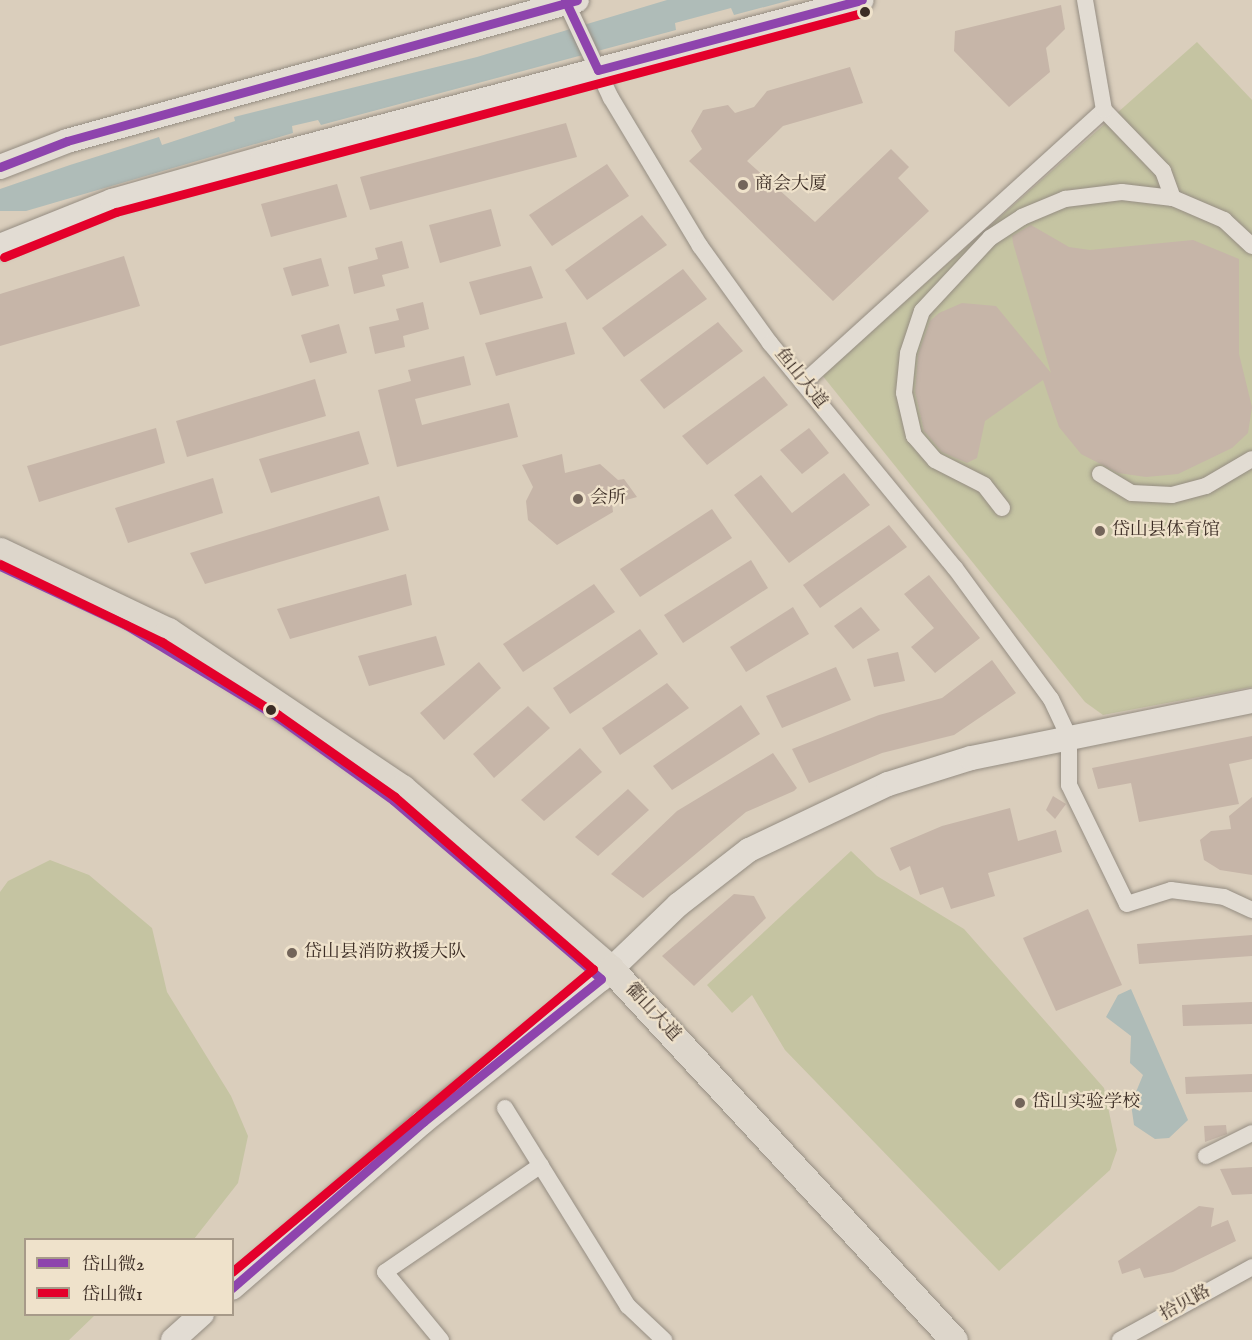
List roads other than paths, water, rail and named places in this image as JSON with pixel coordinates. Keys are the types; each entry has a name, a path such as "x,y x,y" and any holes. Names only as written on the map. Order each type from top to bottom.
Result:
{"main road":[{"path":"0,246 112,201 862,0"},
{"path":"0,167 67,141 570,1"},
{"name":"衢山大道","path":"0,551 168,631 284,704 402,789 606,974 954,1340"},
{"name":"衢山大道","path":"0,567 126,625 276,716 393,800 606,974 934,1340"},
{"path":"234,1286 423,1122 606,974 678,905 740,857 812,816 940,768 1069,737 1252,701"},
{"path":"173,1340 200,1316"}],"street":[{"path":"1085,0 1104,110 1163,171 1173,198"},
{"name":"鱼山大道","path":"570,1 598,70 700,246 803,383 956,568 1051,699 1069,737"},
{"path":"803,383 1104,110"},
{"path":"1002,508 984,485 935,460 914,436 904,393 908,353 922,311 990,238 1022,217 1088,196 1122,192 1173,198 1224,220 1252,246"},
{"path":"1100,474 1132,493 1172,495 1206,486 1252,459"},
{"path":"1069,737 1070,785 1128,904 1171,890 1224,897 1252,910"},
{"path":"505,1108 628,1306 664,1340"},
{"path":"1206,1156 1252,1133"},
{"path":"441,1340 385,1272 541,1166"},
{"name":"拾贝路","path":"1120,1340 1252,1267"}],"place":[{"name":"商会大厦","path":"743,185"},
{"name":"会所","path":"578,499"},
{"name":"岱山县体育馆","path":"1100,531"},
{"name":"岱山县消防救援大队","path":"292,953"},
{"name":"岱山实验学校","path":"1020,1103"}]}
